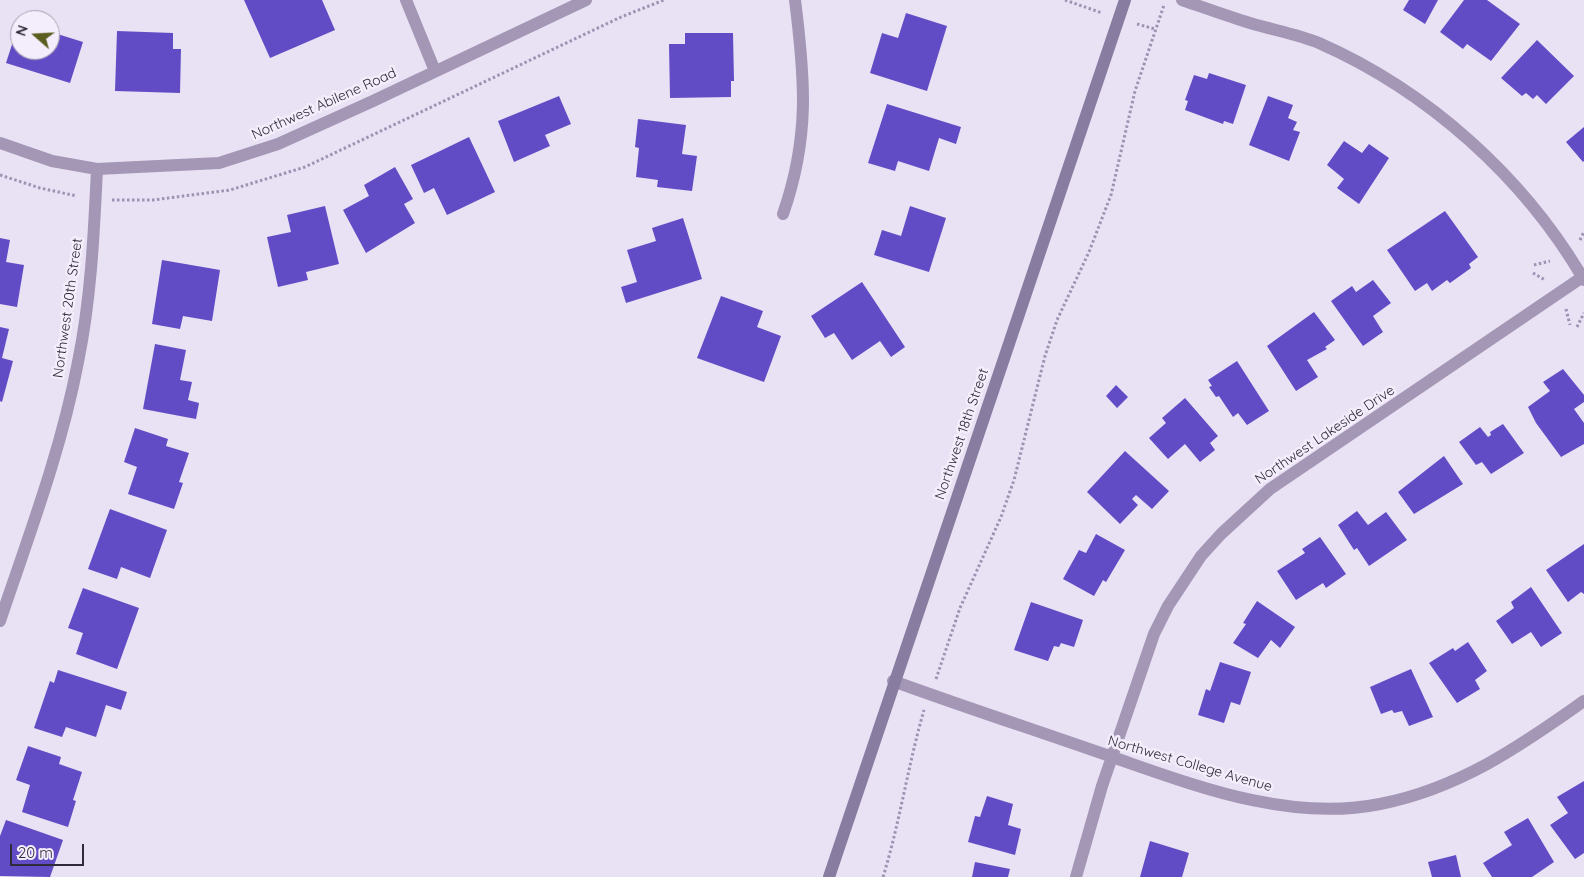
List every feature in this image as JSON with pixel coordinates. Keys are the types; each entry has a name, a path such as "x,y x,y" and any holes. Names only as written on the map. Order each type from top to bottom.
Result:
{"main road":[{"name":"Northwest 18th Street","path":"828,877 1125,0"}],"street":[{"path":"406,0 435,71"},
{"name":"Northwest Abilene Road","path":"0,143 52,161 97,169 219,162 278,144 374,101 586,0"},
{"path":"783,214 796,179 802,134 804,79 795,0"},
{"path":"1182,0 1318,43 1364,65 1412,95 1444,119 1505,176 1566,252 1584,278"},
{"name":"Northwest 20th Street","path":"0,621 63,430 79,361 91,262 97,169"},
{"name":"Northwest Lakeside Drive","path":"1076,877 1102,786 1114,757 1154,634 1168,606 1196,563 1221,534 1283,480 1584,278"},
{"name":"Northwest College Avenue","path":"894,681 1114,757 1235,796 1271,804 1317,808 1379,805 1413,796 1463,778 1544,729 1584,701"}],"path":[{"path":"883,877 894,839 908,767 929,694 960,608 1001,517 1014,480 1045,356 1057,320 1089,252 1111,195 1135,91 1166,0"},
{"path":"1577,326 1584,313"}],"building":[{"path":"244,0 322,0 335,30 270,58"},
{"path":"1409,0 1438,0 1425,24 1403,10"},
{"path":"1464,0 1487,0 1520,24 1491,61 1467,44 1463,49 1440,32"},
{"path":"906,13 947,26 927,91 870,73 882,33 898,38"},
{"path":"117,31 173,33 173,49 181,49 180,93 115,91"},
{"path":"685,33 733,33 734,81 731,81 731,97 670,98 669,44 685,44"},
{"path":"60,35 83,42 70,83 6,63 10,51 10,60 60,60"},
{"path":"1537,40 1574,76 1546,104 1537,95 1533,99 1526,93 1522,96 1501,78"},
{"path":"1209,73 1246,85 1233,124 1224,121 1223,124 1185,110 1188,101 1185,100 1194,75 1207,79"},
{"path":"559,96 571,124 545,135 550,146 514,162 498,121"},
{"path":"1268,96 1293,105 1288,118 1297,122 1293,130 1300,132 1289,161 1249,145"},
{"path":"887,104 961,127 956,144 939,138 929,171 898,161 895,171 868,163"},
{"path":"638,119 686,125 682,154 697,156 692,191 657,187 658,180 636,177 639,148 635,147"},
{"path":"1584,127 1584,161 1583,162 1566,142"},
{"path":"469,137 495,192 447,215 434,188 424,193 411,165"},
{"path":"1344,141 1362,153 1369,144 1389,158 1359,204 1337,188 1344,179 1327,165"},
{"path":"395,167 413,199 404,204 415,223 366,253 343,210 369,196 364,185"},
{"path":"325,206 339,264 306,272 308,280 278,287 267,237 291,232 287,215"},
{"path":"910,206 946,218 929,272 874,255 882,230 901,236"},
{"path":"1445,211 1478,257 1469,264 1471,268 1450,283 1447,280 1432,291 1427,283 1415,291 1387,250"},
{"path":"683,218 702,279 626,303 621,287 637,282 627,250 656,241 652,228"},
{"path":"0,238 10,240 6,262 24,265 17,307 0,304"},
{"path":"162,260 220,270 212,321 183,316 180,329 152,324"},
{"path":"1373,280 1391,303 1373,316 1383,332 1363,346 1331,301 1352,286 1356,292"},
{"path":"862,282 905,347 891,357 880,341 852,360 834,333 825,338 811,316"},
{"path":"721,296 763,311 757,327 781,336 764,382 697,358"},
{"path":"1314,312 1335,340 1325,347 1327,349 1307,360 1318,377 1296,391 1267,346"},
{"path":"0,327 9,329 2,358 13,361 2,402 0,401"},
{"path":"155,344 186,350 180,380 192,382 188,400 199,403 196,419 143,409"},
{"path":"1237,361 1269,411 1247,425 1238,413 1233,417 1219,396 1216,397 1209,387 1212,386 1208,380"},
{"path":"1563,369 1584,395 1584,402 1574,409 1584,423 1584,444 1561,457 1536,423 1528,407 1550,391 1543,382"},
{"path":"1116,385 1128,397 1117,408 1106,396"},
{"path":"1185,398 1218,436 1210,443 1215,450 1200,462 1185,444 1168,459 1149,438 1166,423 1162,418"},
{"path":"1503,424 1524,453 1491,474 1482,462 1476,465 1459,442 1480,427 1488,437 1491,435 1490,432"},
{"path":"135,428 168,439 166,446 189,453 179,482 183,483 174,509 128,494 137,467 124,462"},
{"path":"1125,451 1169,491 1152,509 1136,495 1132,499 1138,505 1120,524 1087,492"},
{"path":"1444,456 1463,484 1414,514 1398,492"},
{"path":"110,509 167,530 150,578 121,567 117,579 88,569"},
{"path":"1357,511 1368,525 1386,512 1407,540 1369,566 1357,548 1354,550 1338,525"},
{"path":"1096,534 1125,550 1106,582 1103,580 1094,596 1063,579 1079,550 1086,553"},
{"path":"1320,537 1346,574 1326,588 1323,583 1296,600 1277,571 1305,553 1302,549"},
{"path":"1584,544 1584,594 1581,592 1568,602 1546,570"},
{"path":"1531,587 1562,633 1541,647 1531,632 1512,644 1496,621 1514,608 1511,602"},
{"path":"83,588 139,608 117,669 76,654 83,633 68,628"},
{"path":"1257,601 1295,627 1280,648 1271,640 1258,658 1233,643 1246,624 1243,623"},
{"path":"1031,602 1083,620 1074,647 1061,643 1059,647 1054,646 1048,661 1014,650"},
{"path":"1468,642 1487,671 1475,680 1480,689 1457,703 1429,663 1453,648 1455,651"},
{"path":"1220,662 1251,672 1240,705 1231,702 1224,723 1198,715 1206,689 1210,691"},
{"path":"1411,669 1433,717 1409,726 1402,711 1394,713 1392,710 1381,714 1370,687"},
{"path":"58,670 127,692 121,710 106,705 96,737 66,727 62,737 34,728 50,681 54,683"},
{"path":"28,746 61,757 59,764 82,772 73,800 76,801 68,827 22,812 30,785 16,780"},
{"path":"1584,781 1584,853 1575,859 1550,825 1568,813 1557,797"},
{"path":"987,796 1013,804 1008,825 1021,829 1015,855 968,842 975,816 980,817"},
{"path":"1528,818 1554,862 1532,877 1492,877 1483,863 1512,845 1504,832"},
{"path":"6,820 63,840 50,877 0,876 0,836"},
{"path":"1150,841 1189,853 1182,877 1140,877"},
{"path":"1456,855 1461,877 1432,877 1428,862"},
{"path":"975,862 1010,869 1008,877 972,877"}]}
